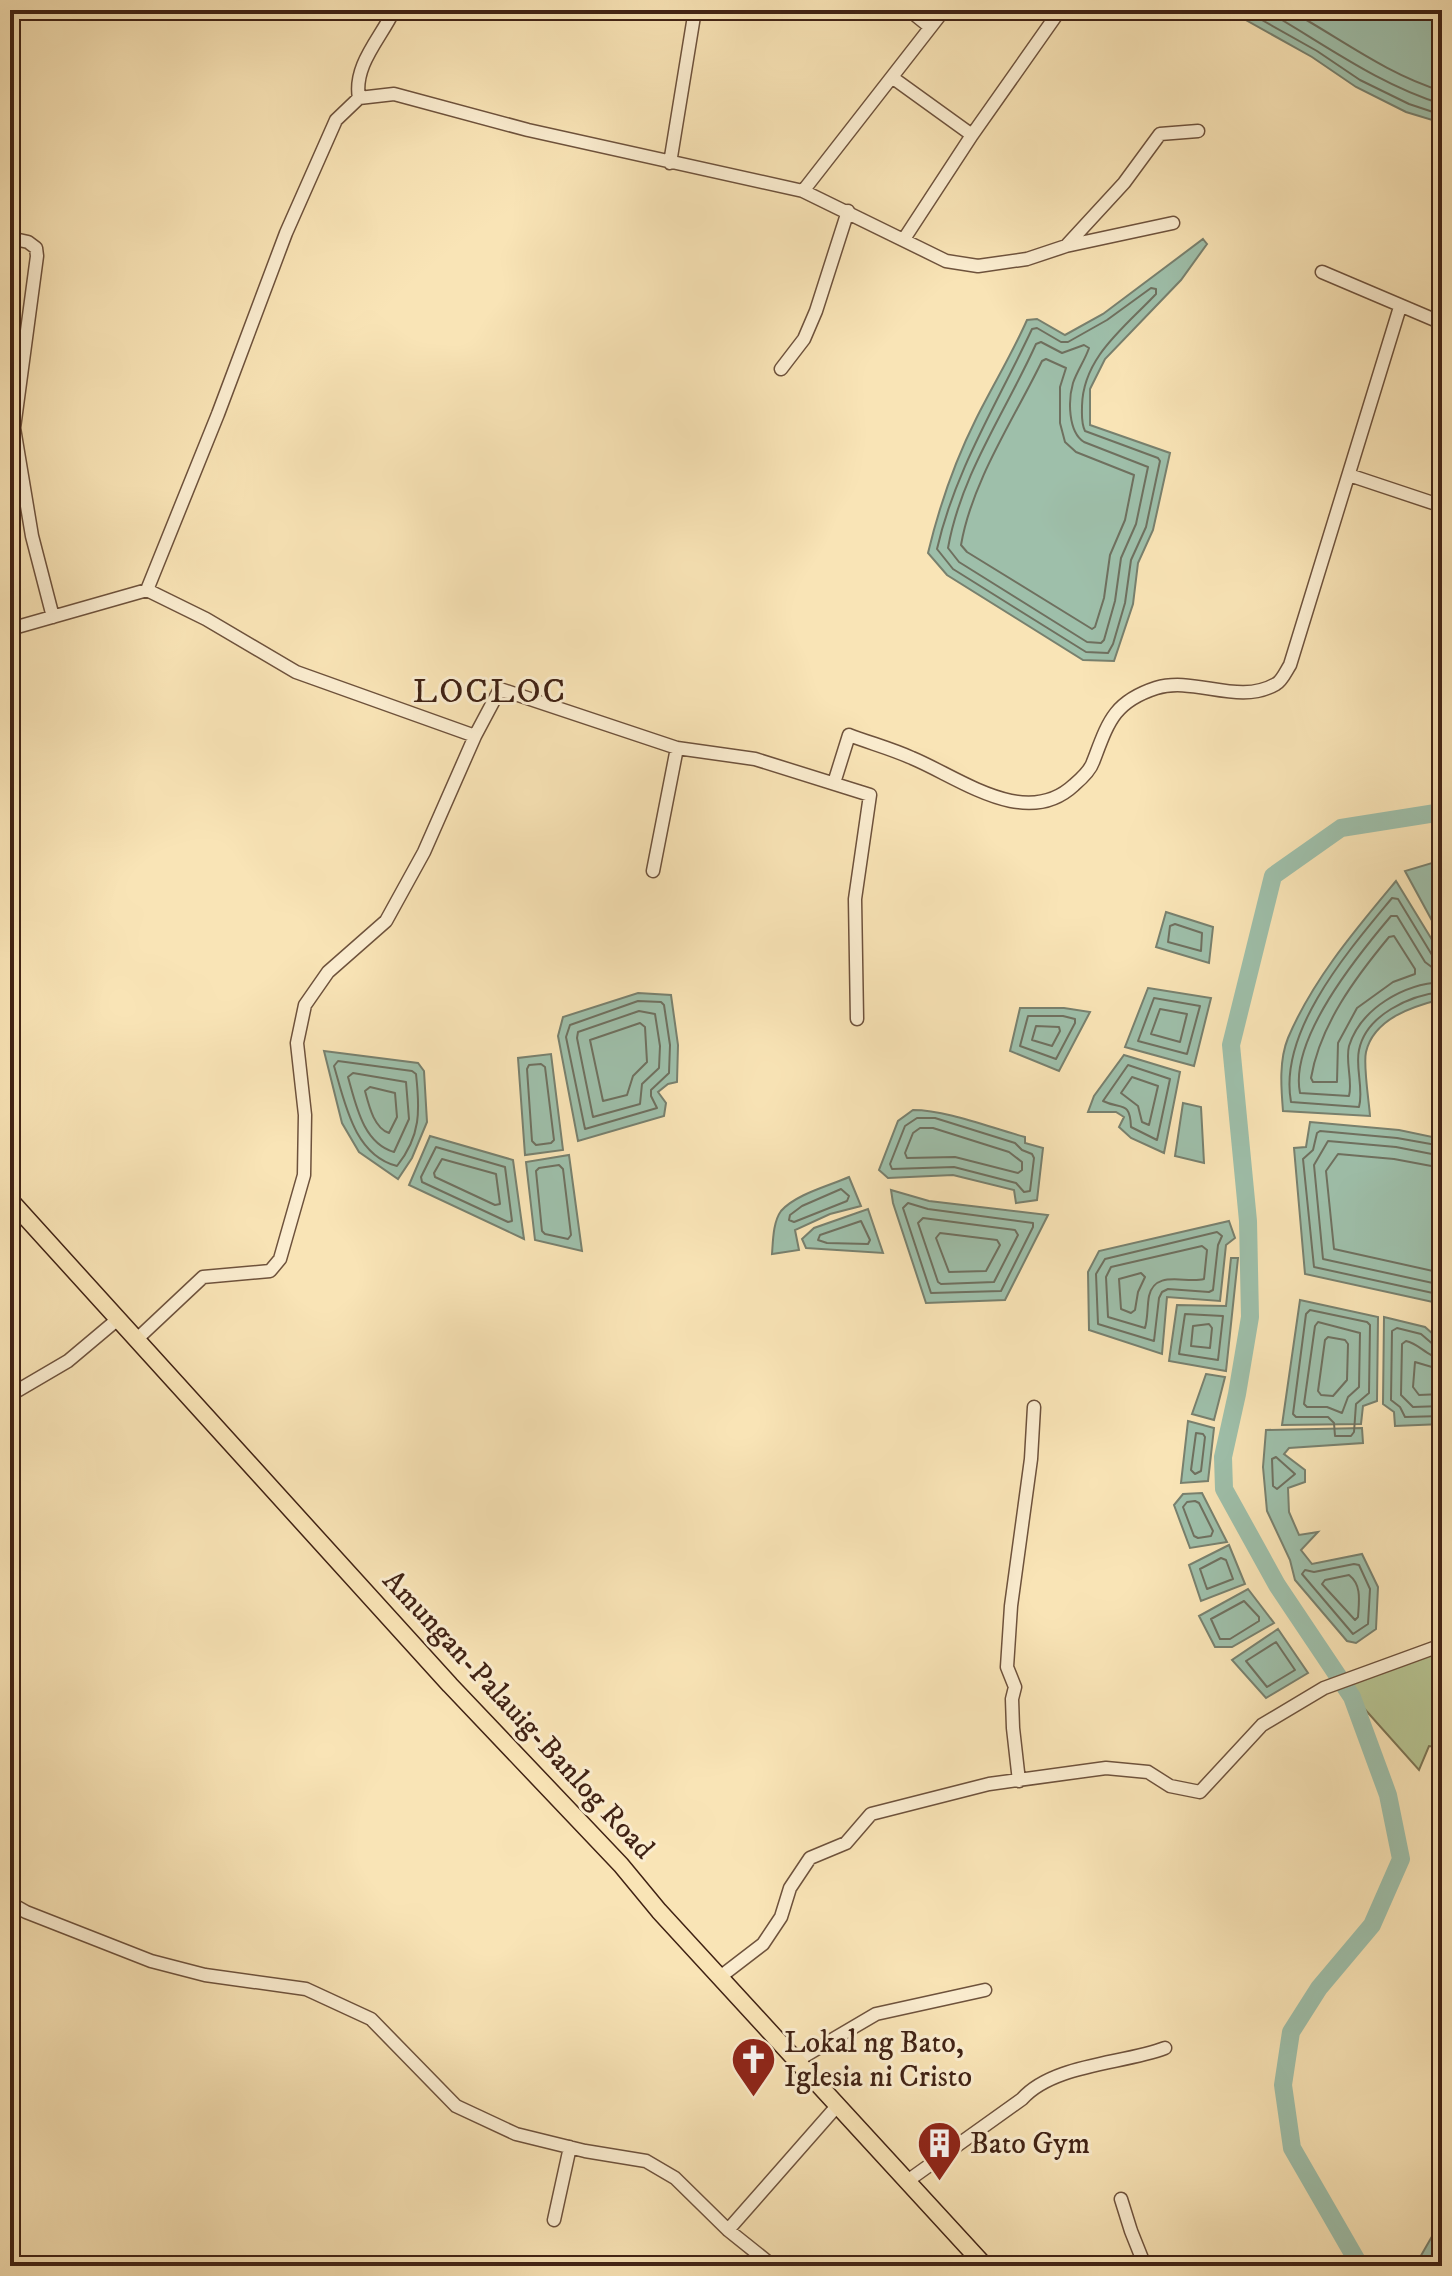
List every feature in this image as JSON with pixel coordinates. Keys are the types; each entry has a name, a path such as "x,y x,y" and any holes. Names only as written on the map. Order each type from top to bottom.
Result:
{"main road":[{"name":"Amungan-Palauig-Banlog Road","path":"10,1200 450,1685 621,1865 985,2266"}],"street":[{"path":"359,98 357,85 361,66 384,32 394,10"},
{"path":"670,163 695,10"},
{"path":"909,10 930,27"},
{"path":"803,191 944,10"},
{"path":"904,239 1060,10"},
{"path":"893,78 972,135"},
{"path":"147,590 286,233 336,120 359,98 394,94 670,163 803,191 946,261 978,266 1027,259 1066,246 1173,223"},
{"path":"1066,246 1124,183 1160,134 1198,131"},
{"path":"781,369 804,339 816,311 848,211"},
{"path":"10,238 28,242 36,248 37,256 14,428 32,536 53,617"},
{"path":"1322,272 1442,323"},
{"path":"834,783 849,735 912,757 978,790 1014,802 1062,796 1092,766 1112,715 1133,696 1170,685 1249,693 1278,684 1290,665 1400,307"},
{"path":"1349,475 1442,506"},
{"path":"10,629 147,590 206,619 296,672 475,736"},
{"path":"137,1339 203,1277 270,1271 280,1259 304,1175 305,1115 297,1043 305,1005 328,972 386,921 424,852 475,736 500,689 677,748 755,759 870,795 855,899 857,1019"},
{"path":"653,871 677,748"},
{"path":"10,1395 68,1361 118,1319"},
{"path":"1019,1781 1013,1728 1012,1699 1015,1687 1007,1667 1034,1407"},
{"path":"720,1977 763,1944 781,1917 790,1888 810,1858 846,1843 871,1814 989,1784 1106,1768 1148,1772 1170,1786 1200,1792 1262,1725 1324,1688 1442,1645"},
{"path":"10,1903 151,1961 205,1975 306,1989 371,2019 456,2106 516,2134 646,2161 675,2178 728,2230 773,2266"},
{"path":"796,2061 876,2014 985,1990"},
{"path":"906,2182 1028,2092 1085,2068 1147,2055 1165,2048"},
{"path":"728,2230 837,2106"},
{"path":"554,2220 570,2147"},
{"path":"1121,2199 1145,2266"}],"shaded area":[{"path":"1442,1645 1442,1748 1429,1746 1419,1770 1345,1687"}],"water":[{"path":"1228,10 1442,10 1442,123 1406,112 1356,87 1312,57"},
{"path":"1203,239 1207,244 1181,280 1105,359 1090,389 1090,425 1170,453 1153,530 1138,563 1133,604 1114,661 1083,660 947,575 928,553 937,519 968,435 1027,320 1037,319 1065,335 1103,314"},
{"path":"1442,860 1442,939 1405,871"},
{"path":"1396,881 1442,956 1442,999 1396,1015 1370,1040 1365,1065 1370,1116 1283,1111 1283,1055 1298,1016 1336,955"},
{"path":"1166,912 1213,927 1209,963 1156,947"},
{"path":"1148,988 1211,998 1194,1066 1125,1047"},
{"path":"638,993 671,995 678,1045 677,1082 668,1084 658,1092 666,1103 664,1116 578,1141 558,1036 563,1017"},
{"path":"1020,1008 1064,1008 1090,1012 1059,1071 1010,1051"},
{"path":"324,1051 418,1063 424,1071 427,1122 412,1158 398,1179 359,1152 342,1123"},
{"path":"551,1054 563,1150 525,1155 518,1058"},
{"path":"1124,1055 1180,1072 1164,1153 1131,1138 1119,1127 1124,1117 1116,1112 1088,1112 1094,1096"},
{"path":"1183,1103 1201,1107 1204,1163 1175,1156"},
{"path":"913,1110 969,1120 1025,1137 1025,1143 1043,1148 1037,1200 1016,1203 1014,1190 953,1175 888,1178 879,1170 898,1121"},
{"path":"1310,1122 1399,1130 1442,1139 1442,1304 1305,1274 1294,1148 1306,1147"},
{"path":"430,1136 513,1160 524,1239 409,1185"},
{"path":"569,1155 582,1251 535,1240 526,1162"},
{"path":"849,1177 861,1206 830,1214 795,1230 799,1250 772,1254 778,1215 787,1205"},
{"path":"891,1190 929,1201 1048,1215 1005,1300 926,1303"},
{"path":"868,1209 883,1253 806,1248 802,1239 814,1228"},
{"path":"1229,1221 1235,1238 1226,1245 1220,1301 1167,1297 1162,1354 1089,1330 1088,1272 1099,1251"},
{"path":"1231,1258 1238,1258 1226,1371 1169,1361 1177,1305 1226,1306"},
{"path":"1300,1300 1378,1317 1377,1401 1363,1406 1361,1424 1282,1425"},
{"path":"1384,1317 1425,1327 1442,1342 1442,1424 1395,1426 1394,1412 1383,1404"},
{"path":"1206,1374 1225,1377 1214,1420 1192,1414"},
{"path":"1188,1421 1214,1428 1208,1481 1181,1483"},
{"path":"1362,1428 1363,1443 1289,1448 1284,1454 1305,1470 1305,1482 1288,1488 1289,1512 1299,1535 1318,1532 1301,1550 1312,1564 1362,1554 1378,1587 1376,1629 1356,1643 1347,1641 1295,1580 1290,1560 1267,1511 1263,1467 1266,1430"},
{"path":"1202,1493 1227,1542 1190,1548 1174,1505 1183,1494"},
{"path":"1229,1545 1245,1584 1201,1601 1189,1565"},
{"path":"1248,1589 1274,1623 1232,1647 1215,1647 1199,1616"},
{"path":"1278,1629 1308,1673 1266,1698 1232,1660"},
{"path":"1442,2219 1442,2266 1415,2266"}],"waterway":[{"path":"1360,2266 1292,2148 1283,2085 1291,2032 1319,1988 1372,1925 1401,1859 1388,1795 1352,1697 1277,1585 1224,1489 1223,1457 1250,1317 1248,1221 1231,1045 1273,876 1341,828 1442,812"}],"place":[{"name":"Lokal ng Bato, Iglesia ni Cristo","path":"753,2099"},
{"name":"Bato Gym","path":"939,2183"}],"district":[{"name":"LOCLOC","path":"490,692"}]}
